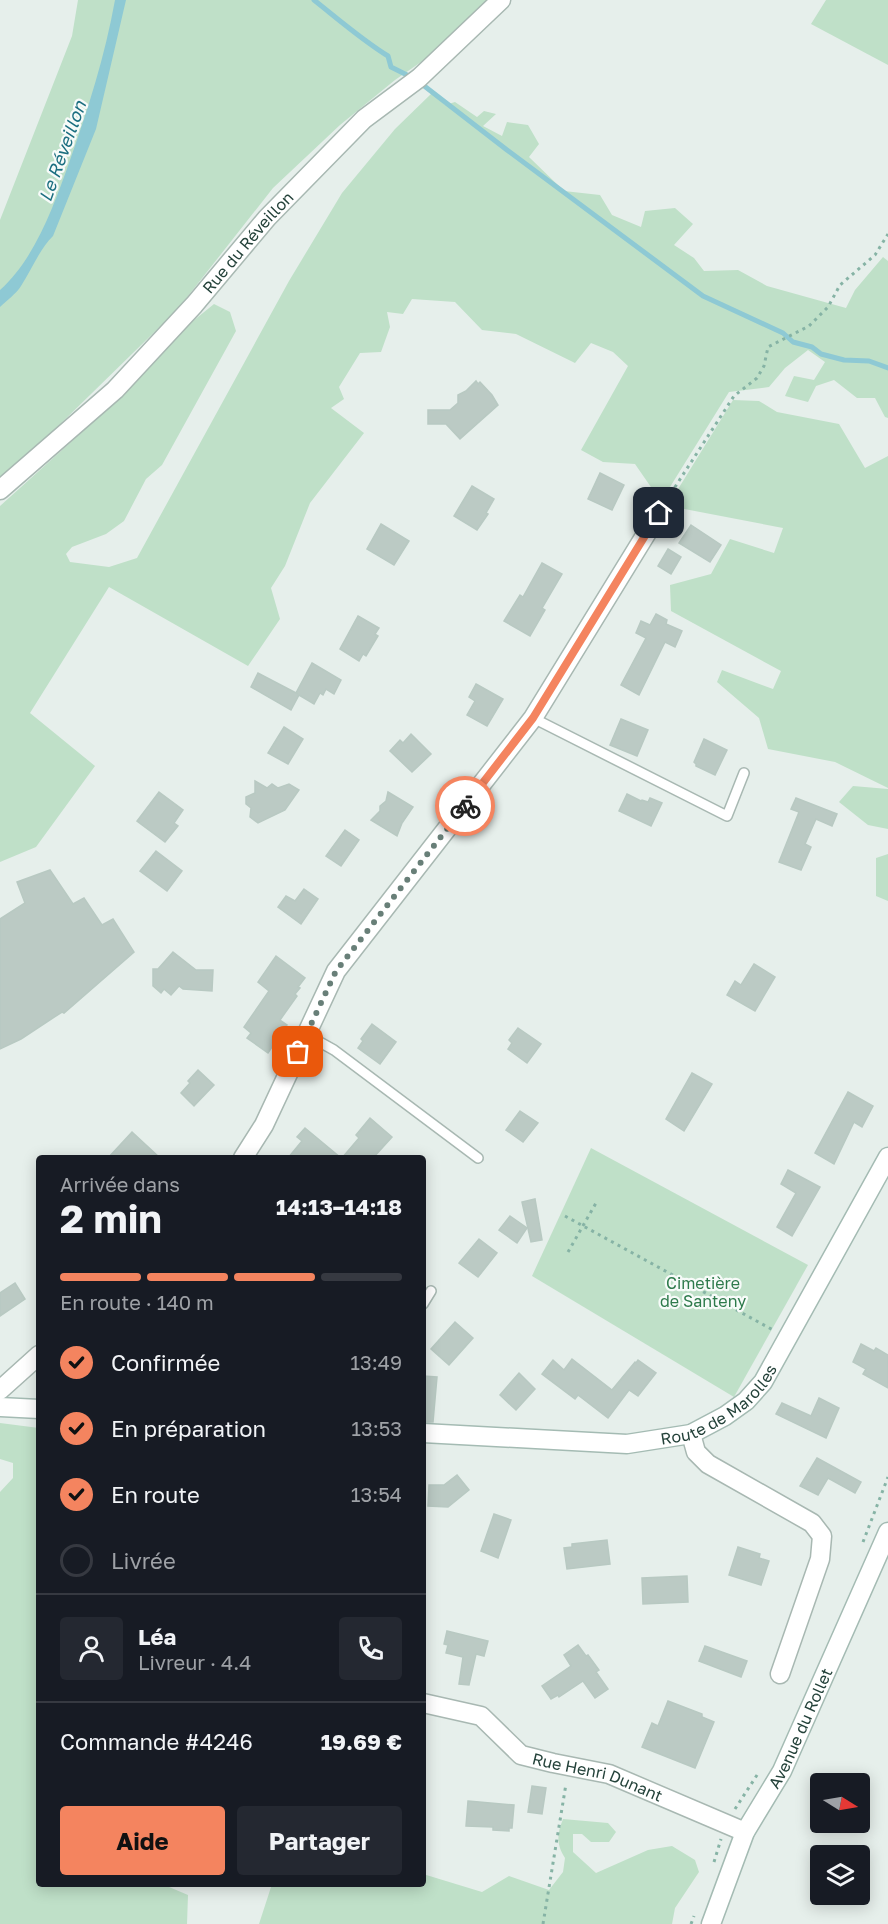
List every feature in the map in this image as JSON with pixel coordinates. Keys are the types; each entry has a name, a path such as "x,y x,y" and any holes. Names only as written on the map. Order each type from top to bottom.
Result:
{"street":[{"name":"Rue du Réveillon","path":"0,490 115,390 194,304 267,218 364,119 419,78 501,0"},
{"path":"245,1155 264,1125 336,971 533,718 659,513"},
{"name":"Route de Marolles","path":"426,1433 627,1444 691,1434 725,1416 747,1401 763,1382 888,1157"},
{"path":"0,1390 36,1358"},
{"path":"0,1407 36,1409"},
{"path":"691,1434 696,1452 708,1464 813,1523 822,1536 820,1559 780,1674"},
{"name":"Avenue du Rollet","path":"711,1924 745,1832 782,1771 888,1532"},
{"name":"Rue Henri Dunant","path":"426,1704 482,1716 521,1755 609,1774 745,1832"}],"lane":[{"path":"533,718 727,816 744,773"},
{"path":"307,1035 334,1050 478,1158"},
{"path":"426,1299 431,1291"}],"path":[{"path":"659,513 670,507 674,499 675,487 734,396 757,378 764,366 768,347 809,326 828,307 840,285 875,255 888,234"},
{"path":"568,1252 596,1203"},
{"path":"565,1216 788,1338"},
{"path":"861,1546 888,1477"},
{"path":"543,1924 569,1766"},
{"path":"713,1866 725,1824 762,1767"},
{"path":"691,1924 695,1915"}],"green space":[{"path":"78,0 494,0 447,44 395,80 340,125 273,188 177,310 47,437 0,477 0,220 72,36"},
{"path":"826,0 888,0 888,65 811,24"},
{"path":"432,93 445,105 455,102 477,117 484,111 496,114 483,126 502,136 507,122 528,125 539,144 529,157 564,191 600,195 612,215 641,227 645,211 675,208 693,224 674,245 694,258 704,271 738,270 767,286 846,308 855,290 883,257 888,261 888,418 885,417 875,398 857,398 834,380 816,386 808,402 785,396 794,376 814,380 825,362 808,350 785,368 769,387 729,392 670,487 653,490 635,464 603,462 581,450 628,366 613,352 591,343 575,363 516,334 482,330 455,302 412,299 403,314 387,312 390,327 381,352 360,353 339,387 344,399 331,408 364,433 310,503 285,566 271,588 280,619 248,666 109,587 30,713 95,766 36,847 0,862 0,506 122,396 193,321 214,304 230,312 236,331 162,465 146,479 124,521 106,534 72,547 66,554 70,562 109,567 137,558 289,281 342,193 395,129"},
{"path":"733,400 759,401 777,412 839,424 865,468 888,456 888,788 835,762 768,749 759,718 717,682 722,670 773,689 781,671 671,611 670,585 711,574 730,539 774,553 783,528 674,507 675,494"},
{"path":"853,786 888,789 888,829 868,825 839,802"},
{"path":"888,854 888,901 876,896 876,858"},
{"name":"Cimetière de Santeny","path":"591,1148 808,1265 734,1397 532,1276"},
{"path":"0,1423 36,1428 36,1887 169,1887 188,1895 187,1924 0,1924 0,1492 13,1478 13,1463 0,1459"},
{"path":"563,1819 608,1823 616,1832 609,1842 591,1842 582,1834 573,1834 573,1852 596,1873 648,1850 672,1846 695,1860 699,1872 675,1908 672,1924 259,1924 271,1887 426,1887 426,1875 482,1892 509,1876 549,1890 563,1872 565,1858 558,1839"}],"water":[{"path":"115,0 126,0 96,129 53,236 19,289 0,307 0,290 23,263 33,247 57,196 95,82"}],"building":[{"path":"476,381 478,384 480,382 492,395 498,405 460,439 446,424 428,424 428,410 450,410 458,403 458,395"},
{"path":"600,473 624,485 612,510 588,499"},
{"path":"472,486 494,499 486,513 488,514 477,530 454,516"},
{"path":"381,524 409,541 394,565 367,549"},
{"path":"691,525 721,545 710,562 679,543"},
{"path":"668,549 681,557 671,574 658,566"},
{"path":"542,563 562,574 542,608 545,610 530,636 504,621 520,595 523,597"},
{"path":"656,614 667,620 666,624 682,631 675,647 665,642 639,695 621,685 646,638 636,633 641,621 650,625"},
{"path":"358,616 379,628 375,634 378,636 366,656 363,654 359,661 340,649"},
{"path":"312,663 341,680 334,694 326,689 323,695 320,693 314,704 299,695 291,710 251,687 258,673 296,693"},
{"path":"476,684 503,699 487,726 467,715 475,701 469,697"},
{"path":"621,719 648,730 637,756 610,745"},
{"path":"284,727 303,739 288,764 268,753"},
{"path":"411,734 431,754 412,772 390,751 400,740 403,743"},
{"path":"704,739 727,750 715,775 696,766 694,762"},
{"path":"255,781 267,788 272,784 278,788 289,784 299,790 285,810 258,823 250,817 251,808 246,804 246,797 255,793"},
{"path":"159,792 183,810 174,823 178,826 165,842 137,821"},
{"path":"388,792 413,807 402,823 397,836 371,820 380,811 380,806 386,801"},
{"path":"627,794 641,801 648,802 650,798 662,803 651,826 619,811"},
{"path":"796,798 837,814 832,826 816,819 805,844 811,847 801,870 779,862 799,812 791,809"},
{"path":"345,830 359,840 341,866 326,856"},
{"path":"156,851 182,871 167,891 140,871"},
{"path":"50,870 73,904 84,898 102,925 113,919 134,952 64,1013 62,1012 21,1039 0,1049 0,919 25,903 17,882"},
{"path":"304,889 318,899 301,924 278,907 286,896 295,901"},
{"path":"173,952 196,970 213,970 212,991 183,989 179,986 171,995 164,989 161,993 153,986 153,969 158,969"},
{"path":"276,956 305,978 298,987 300,988 295,994 297,996 280,1020 287,1025 268,1053 247,1038 251,1033 244,1027 269,991 258,982"},
{"path":"754,964 775,977 755,1011 727,995 735,981 741,985"},
{"path":"372,1024 396,1042 380,1064 358,1048 363,1041 361,1039"},
{"path":"518,1028 541,1044 527,1063 508,1049 512,1043 509,1040"},
{"path":"198,1070 214,1085 194,1106 181,1093"},
{"path":"692,1073 712,1084 684,1131 666,1119"},
{"path":"848,1092 873,1106 862,1127 854,1122 834,1164 815,1153"},
{"path":"520,1111 538,1123 523,1142 506,1130"},
{"path":"370,1118 392,1137 376,1155 345,1155 359,1138 356,1135"},
{"path":"305,1128 337,1155 290,1155 302,1141 297,1137"},
{"path":"132,1132 157,1155 111,1155"},
{"path":"788,1170 820,1187 792,1236 777,1227 796,1193 781,1184"},
{"path":"535,1199 542,1240 531,1242 522,1202"},
{"path":"510,1216 527,1228 517,1243 499,1230"},
{"path":"479,1239 497,1253 478,1277 459,1263"},
{"path":"15,1283 25,1299 0,1316 0,1293"},
{"path":"455,1322 473,1338 449,1365 431,1349"},
{"path":"861,1344 874,1351 876,1348 888,1355 888,1388 863,1374 866,1369 853,1362"},
{"path":"572,1359 612,1390 638,1360 656,1373 638,1396 629,1390 608,1418 578,1395 575,1399 542,1374 553,1360 564,1370"},
{"path":"519,1373 535,1389 516,1410 500,1395"},
{"path":"426,1376 437,1377 433,1422 426,1422"},
{"path":"819,1398 839,1408 826,1438 776,1414 782,1403 811,1416"},
{"path":"817,1458 861,1482 855,1493 828,1478 818,1495 800,1486"},
{"path":"457,1475 469,1490 448,1507 428,1506 429,1485 444,1485"},
{"path":"494,1514 511,1520 498,1558 481,1551"},
{"path":"607,1540 610,1564 567,1569 564,1548 572,1547 572,1544"},
{"path":"738,1547 760,1554 759,1558 769,1561 761,1585 729,1575"},
{"path":"687,1576 688,1602 643,1604 642,1578"},
{"path":"447,1631 488,1641 484,1656 476,1654 469,1685 459,1684 463,1657 446,1653 448,1645 444,1644"},
{"path":"578,1645 599,1670 596,1672 608,1689 595,1698 583,1681 559,1697 558,1695 551,1699 542,1686 571,1666 564,1655"},
{"path":"705,1646 747,1661 741,1677 699,1661"},
{"path":"668,1701 702,1714 702,1717 714,1722 695,1768 642,1747 652,1723 658,1726"},
{"path":"532,1786 546,1788 542,1814 528,1812"},
{"path":"468,1801 514,1805 512,1828 509,1828 509,1831 493,1830 493,1827 466,1826"}],"waterway":[{"path":"314,0 388,56 391,67 407,75"},
{"path":"423,85 703,296 783,333 793,342 812,347 821,354 844,360 869,361 888,368"}],"way so far":[{"path":"298,1052 336,971 465,806"}],"route":[{"path":"465,806 533,718 588,632 659,513"}],"water label":[{"name":"Le Réveillon","path":"62,151"}]}
